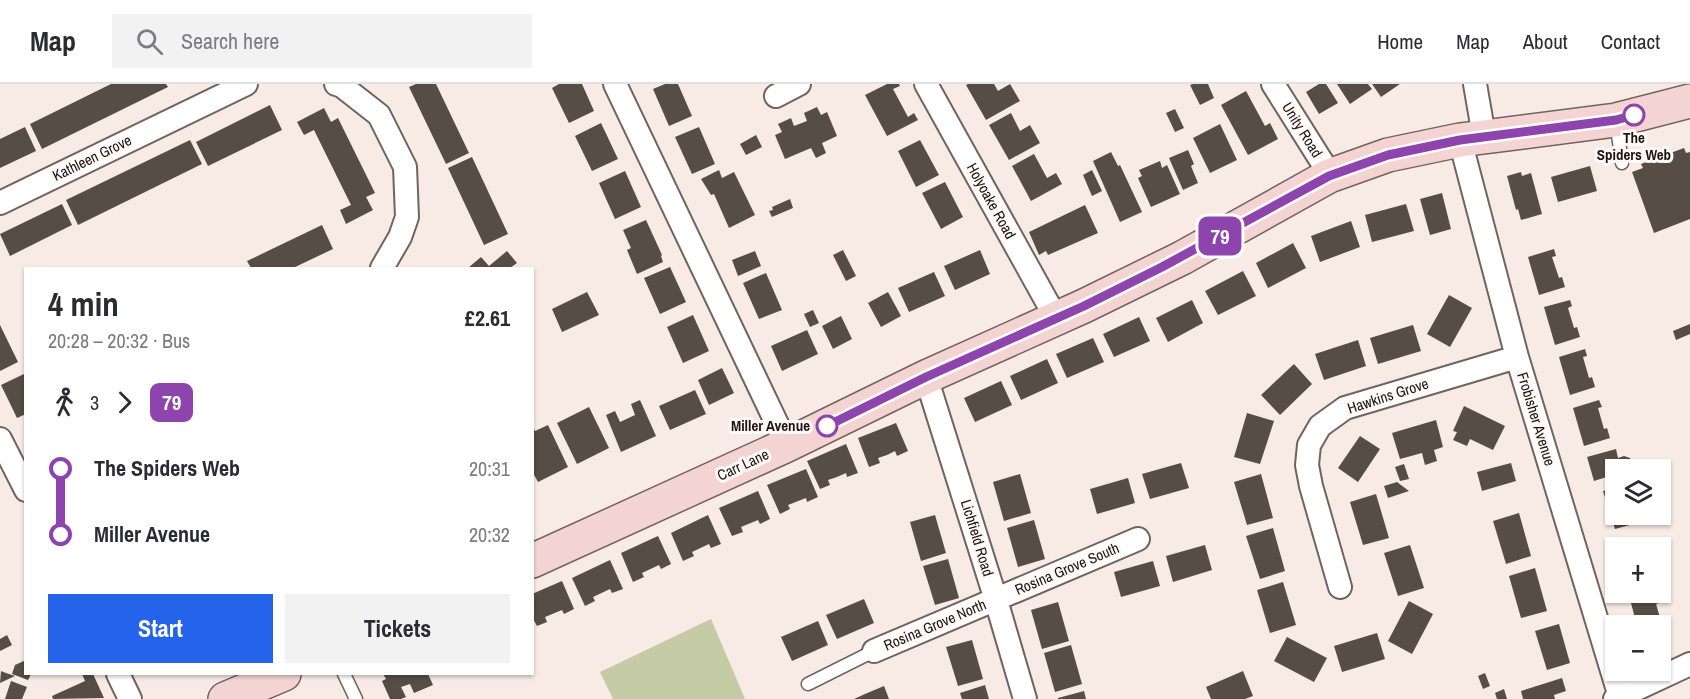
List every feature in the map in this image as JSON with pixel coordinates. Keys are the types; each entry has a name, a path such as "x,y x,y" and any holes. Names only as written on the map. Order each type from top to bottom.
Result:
{"street":[{"name":"Kathleen Grove","path":"0,202 246,84"},
{"path":"336,84 342,86 379,115 405,167 407,217 400,237 383,267"},
{"path":"615,84 787,445"},
{"path":"776,96 799,84"},
{"name":"Holyoake Road","path":"926,84 1056,318"},
{"name":"Unity Road","path":"1273,84 1329,176"},
{"name":"Frobisher Avenue","path":"1475,84 1472,138 1517,357 1618,698"},
{"name":"Carr Lane","path":"534,560 787,445 926,377 1084,306 1182,258 1329,176 1388,155 1472,138 1616,120 1690,101"},
{"name":"Hawkins Grove","path":"1340,587 1307,465 1309,445 1320,426 1345,408 1517,357"},
{"name":"Lichfield Road","path":"926,377 1025,699"},
{"path":"0,439 19,459 24,481"},
{"name":"Rosina Grove South","path":"996,600 1138,539"},
{"name":"Rosina Grove North","path":"874,651 996,600"},
{"path":"1618,698 1690,664"},
{"path":"118,675 130,699"},
{"path":"225,699 282,675"}],"lane":[{"path":"1616,120 1622,163"},
{"path":"808,684 874,651"},
{"path":"344,675 356,699"}],"green space":[{"path":"711,619 745,699 613,699 600,672"}],"building":[{"path":"111,84 166,84 168,87 42,149 30,124"},
{"path":"416,84 436,84 469,153 446,164 409,87"},
{"path":"559,84 582,84 594,111 569,123 552,88"},
{"path":"665,84 678,84 692,116 669,126 653,89"},
{"path":"887,84 899,84 900,86 893,89 908,117 914,113 918,120 887,136 865,95"},
{"path":"994,84 998,91 1010,84 1020,101 986,120 966,85"},
{"path":"1208,84 1214,98 1200,105 1190,85"},
{"path":"1319,84 1326,84 1338,103 1319,114 1306,92"},
{"path":"1337,84 1368,84 1372,89 1350,104"},
{"path":"1372,84 1400,84 1381,97"},
{"path":"1246,91 1265,126 1270,123 1278,139 1248,155 1221,105"},
{"path":"270,105 282,130 208,166 196,142"},
{"path":"817,107 821,115 827,112 837,136 822,143 826,153 816,158 811,148 785,159 775,135 782,132 778,124 791,118 794,126 807,121 804,113"},
{"path":"324,108 331,122 338,118 375,193 366,197 373,210 346,224 340,210 351,205 314,130 304,135 297,122"},
{"path":"1175,109 1184,128 1175,132 1166,113"},
{"path":"1011,113 1020,131 1030,125 1040,143 1009,160 989,125"},
{"path":"601,123 618,159 592,171 575,136"},
{"path":"1220,124 1237,160 1210,173 1193,138"},
{"path":"25,127 36,151 0,168 0,139"},
{"path":"699,127 715,164 692,174 675,137"},
{"path":"756,135 762,147 746,155 740,144"},
{"path":"190,140 202,164 78,225 66,200"},
{"path":"920,140 939,175 916,187 898,151"},
{"path":"1684,148 1686,153 1690,152 1690,219 1654,233 1632,172 1643,168 1641,164"},
{"path":"1188,150 1198,183 1183,190 1169,158"},
{"path":"1111,152 1118,166 1120,165 1142,212 1120,222 1093,161"},
{"path":"1034,154 1047,178 1056,173 1062,184 1031,201 1012,166"},
{"path":"472,157 508,234 484,245 448,168"},
{"path":"1160,161 1162,168 1167,165 1180,194 1151,207 1138,178 1142,176 1139,170"},
{"path":"1590,166 1597,191 1558,202 1551,177"},
{"path":"719,170 722,178 734,172 755,215 729,228 714,194 711,195 701,179"},
{"path":"1092,170 1102,191 1092,196 1083,175"},
{"path":"625,171 641,207 615,219 599,183"},
{"path":"1521,172 1522,176 1531,173 1542,214 1521,220 1507,176"},
{"path":"945,182 963,217 941,229 922,193"},
{"path":"1442,193 1451,229 1430,235 1420,199"},
{"path":"790,199 793,208 772,217 769,211 773,210 772,207"},
{"path":"62,204 72,225 10,256 0,234"},
{"path":"1406,204 1414,231 1372,242 1365,215"},
{"path":"1085,205 1098,233 1048,255 1046,251 1039,255 1029,232"},
{"path":"646,220 663,262 637,274 627,250 631,248 623,230"},
{"path":"1351,221 1360,247 1320,262 1311,236"},
{"path":"322,225 333,249 295,267 250,267 247,261"},
{"path":"1293,243 1306,268 1268,288 1256,263"},
{"path":"1554,249 1556,256 1552,257 1559,278 1562,277 1565,287 1539,295 1528,257"},
{"path":"843,250 856,276 846,281 833,255"},
{"path":"980,250 990,274 955,290 944,266"},
{"path":"507,251 517,263 511,267 469,267 481,257 489,266"},
{"path":"755,251 761,266 738,276 732,260"},
{"path":"670,267 686,302 660,314 644,278"},
{"path":"1243,271 1256,296 1218,315 1205,291"},
{"path":"934,272 945,296 909,312 898,288"},
{"path":"766,273 782,310 759,319 743,283"},
{"path":"587,292 599,315 562,332 552,309"},
{"path":"888,292 901,316 881,327 868,303"},
{"path":"1449,295 1472,308 1450,347 1427,334"},
{"path":"1192,300 1203,323 1168,342 1156,318"},
{"path":"1570,300 1572,306 1568,308 1574,328 1577,327 1580,337 1555,345 1544,307"},
{"path":"813,310 819,323 810,327 804,314"},
{"path":"693,315 709,351 683,363 667,327"},
{"path":"841,316 852,339 833,349 822,326"},
{"path":"1139,317 1150,341 1114,357 1103,334"},
{"path":"1690,324 1690,334 1676,340 1673,331"},
{"path":"0,325 18,362 0,371"},
{"path":"1413,325 1421,351 1378,364 1370,338"},
{"path":"807,330 818,354 782,371 771,346"},
{"path":"1093,338 1104,362 1067,378 1056,354"},
{"path":"1358,340 1366,366 1324,380 1315,354"},
{"path":"1585,349 1587,356 1583,357 1589,378 1592,377 1595,387 1570,395 1559,357"},
{"path":"1047,359 1058,383 1021,400 1010,376"},
{"path":"1294,364 1312,384 1280,415 1261,395"},
{"path":"722,368 734,393 709,405 698,380"},
{"path":"24,374 24,415 17,418 1,385"},
{"path":"1001,381 1012,405 975,422 964,398"},
{"path":"695,390 706,414 670,430 659,406"},
{"path":"640,400 656,436 621,452 606,415 615,411 620,422 635,415 631,404"},
{"path":"1599,400 1602,407 1598,408 1604,429 1607,428 1610,438 1584,446 1573,408"},
{"path":"1464,406 1505,426 1493,450 1470,439 1467,446 1453,440 1457,432 1453,431"},
{"path":"589,407 609,448 577,464 557,423"},
{"path":"1247,413 1274,421 1260,464 1234,457"},
{"path":"1436,420 1443,447 1434,450 1437,461 1425,465 1422,453 1400,459 1392,433"},
{"path":"896,423 908,451 897,456 895,451 878,458 880,463 869,467 858,438"},
{"path":"548,425 568,467 538,482 534,475 534,429 535,431"},
{"path":"1360,436 1380,449 1358,482 1338,468"},
{"path":"846,444 858,473 847,477 846,473 828,480 830,485 820,489 807,461"},
{"path":"1616,449 1618,458 1624,456 1630,459 1605,459 1605,478 1594,481 1587,457"},
{"path":"1181,463 1189,488 1150,499 1142,474"},
{"path":"1511,463 1516,481 1482,491 1477,472"},
{"path":"1404,464 1409,479 1400,481 1395,467"},
{"path":"806,469 818,497 807,502 806,498 788,505 790,509 780,514 767,485"},
{"path":"1020,474 1031,513 1004,521 993,482"},
{"path":"1261,474 1273,518 1247,525 1234,482"},
{"path":"1128,478 1135,503 1097,514 1090,489"},
{"path":"1397,482 1409,491 1388,498 1384,486"},
{"path":"758,491 770,519 760,524 758,520 741,527 743,532 732,536 719,508"},
{"path":"1376,494 1389,538 1363,545 1350,502"},
{"path":"1519,513 1531,556 1506,564 1493,521"},
{"path":"708,515 721,544 711,548 709,544 692,552 694,556 683,561 671,533"},
{"path":"935,515 946,553 921,561 910,522"},
{"path":"1034,520 1045,559 1018,567 1007,528"},
{"path":"1614,525 1630,525 1615,529"},
{"path":"1273,528 1285,571 1260,579 1246,536"},
{"path":"658,536 671,564 661,569 659,565 642,573 644,577 633,582 621,553"},
{"path":"1205,545 1212,570 1173,582 1166,556"},
{"path":"1410,545 1424,588 1398,596 1384,553"},
{"path":"948,559 959,598 935,605 923,566"},
{"path":"610,560 623,589 612,593 610,589 593,597 595,601 585,606 572,578"},
{"path":"1153,561 1160,586 1121,597 1114,572"},
{"path":"1535,568 1547,611 1521,618 1509,576"},
{"path":"562,581 574,609 564,614 562,610 545,617 547,622 537,626 534,621 534,593"},
{"path":"1283,582 1296,625 1270,633 1257,590"},
{"path":"864,599 874,623 837,639 826,615"},
{"path":"1409,601 1433,614 1412,654 1388,641"},
{"path":"1058,602 1069,641 1042,649 1031,610"},
{"path":"1631,603 1659,603 1656,604 1659,615 1634,615"},
{"path":"818,621 828,645 792,661 781,637"},
{"path":"1559,624 1570,663 1547,670 1535,631"},
{"path":"1377,633 1385,659 1342,672 1334,646"},
{"path":"7,635 12,645 0,651 0,639"},
{"path":"1287,637 1327,658 1314,682 1274,661"},
{"path":"972,640 983,679 958,686 946,647"},
{"path":"1071,645 1082,684 1055,692 1044,653"},
{"path":"24,661 24,675 30,675 28,680 12,674 15,665"},
{"path":"1,671 6,673 15,676 0,683"},
{"path":"1243,671 1253,696 1245,699 1211,699 1206,687"},
{"path":"1485,673 1490,686 1483,689 1478,676"},
{"path":"82,675 93,675 104,698 53,699 52,696 85,681"},
{"path":"384,675 428,675 433,685 414,693 410,684 401,687 406,697 390,699 382,681 386,679"},
{"path":"1562,678 1566,691 1554,695 1555,699 1523,699 1521,691"},
{"path":"11,681 27,687 22,699 5,699"},
{"path":"985,685 989,699 962,699 960,693"},
{"path":"884,686 889,699 854,699 865,694"},
{"path":"1504,689 1507,699 1497,699 1495,693"},
{"path":"1084,691 1086,699 1058,699 1058,698"}],"bus line":[{"name":"79","path":"827,426 926,377 1084,306 1182,258 1329,176 1388,155 1460,140 1616,120 1634,115"}],"place":[{"name":"The Spiders Web","path":"1634,115"},
{"name":"Miller Avenue","path":"827,426"}]}
